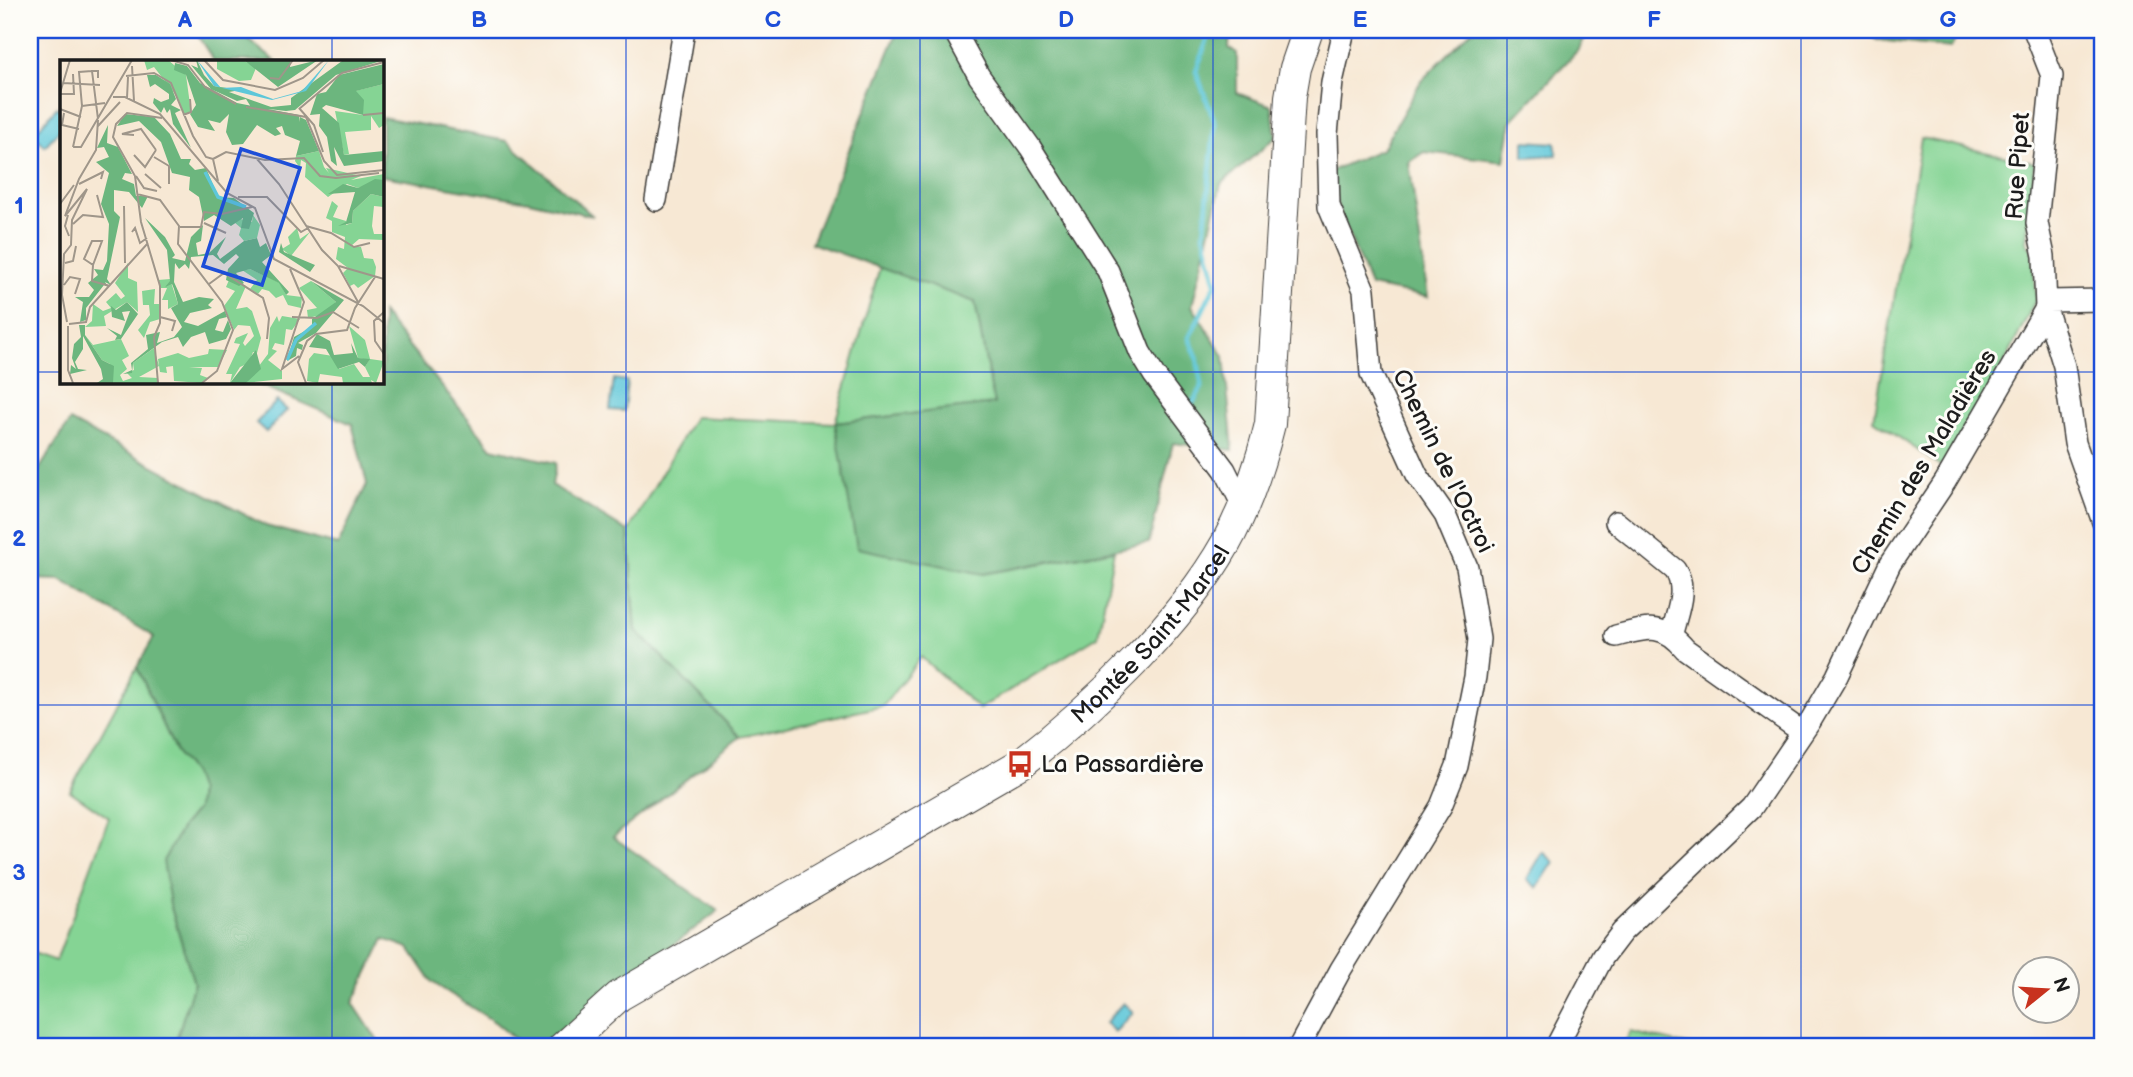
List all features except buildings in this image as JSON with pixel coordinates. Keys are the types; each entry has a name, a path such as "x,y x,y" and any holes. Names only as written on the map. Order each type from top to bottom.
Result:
{"main road":[{"name":"Montée Saint-Marcel","path":"563,1047 619,996 955,804 1040,749 1110,685 1182,605 1225,544 1262,460 1270,424 1290,97 1295,68 1308,30"}],"street":[{"path":"656,200 684,30"},
{"path":"954,30 979,76 1030,147 1108,271 1149,367 1225,470 1243,506"},
{"name":"Chemin de l'Octroi","path":"1299,1047 1342,969 1441,806 1457,766 1475,677 1479,639 1467,567 1445,515 1417,475 1371,374 1364,290 1329,206 1327,134 1332,82 1344,30"},
{"name":"Rue Pipet","path":"2034,30 2052,76 2037,223 2047,304 2064,366 2075,443 2103,522"},
{"path":"2047,304 2103,300"},
{"name":"Chemin des Maladières","path":"1556,1047 1603,957 1622,932 1752,807 1802,732 1837,676 1890,564 1945,482 2047,304"},
{"path":"1616,522 1675,570 1681,578 1682,589 1672,633"},
{"path":"1616,636 1650,628 1672,633 1685,649 1802,732"}],"green space":[{"path":"194,30 236,30 274,60 213,60"},
{"path":"898,30 1230,30 1229,48 1237,53 1237,93 1272,106 1276,137 1221,184 1192,306 1224,356 1233,450 1173,443 1149,543 983,574 857,548 835,423 994,404 975,302 811,243"},
{"path":"1472,30 1589,30 1579,49 1511,121 1504,161 1424,152 1409,162 1428,297 1370,286 1338,208 1330,171 1382,149 1421,81"},
{"path":"1859,30 1960,30 1951,48 1877,40"},
{"path":"383,117 507,141 593,216 529,201 383,176"},
{"path":"1921,138 2035,163 2026,241 2032,250 2036,299 2003,366 1942,467 1874,420"},
{"path":"880,267 975,302 994,404 835,423"},
{"path":"383,314 492,448 556,463 552,485 628,532 636,630 740,737 613,837 718,911 538,1047 524,1047 496,1023 432,982 409,948 384,939 353,1003 380,1044 379,1047 174,1047 194,983 170,904 163,861 182,827 197,809 199,792 193,774 175,750 137,667 154,637 60,580 30,579 30,478 33,479 70,421 266,526 338,545 367,484 352,424 255,383 383,383"},
{"path":"694,417 835,423 983,574 1114,550 1098,636 979,709 921,657 883,706 740,737 636,630 628,532"},
{"path":"137,667 175,750 193,774 199,791 197,809 182,827 170,904 194,983 174,1047 30,1047 30,952 56,961 109,818 70,791"},
{"path":"1631,1032 1694,1047 1622,1047"}],"water":[{"path":"57,107 60,110 60,129 45,146 33,135"},
{"path":"1524,141 1555,143 1557,155 1524,157"},
{"path":"614,379 627,381 624,411 610,410"},
{"path":"277,401 287,410 266,432 256,423"},
{"path":"1543,852 1554,862 1537,888 1527,879"},
{"path":"1123,1003 1133,1012 1115,1032 1105,1023"}],"waterway":[{"path":"1188,411 1202,387 1197,357 1189,338 1216,283 1204,234 1215,123 1196,71 1211,30"}],"place":[{"name":"La Passardière","path":"1020,764"}]}
